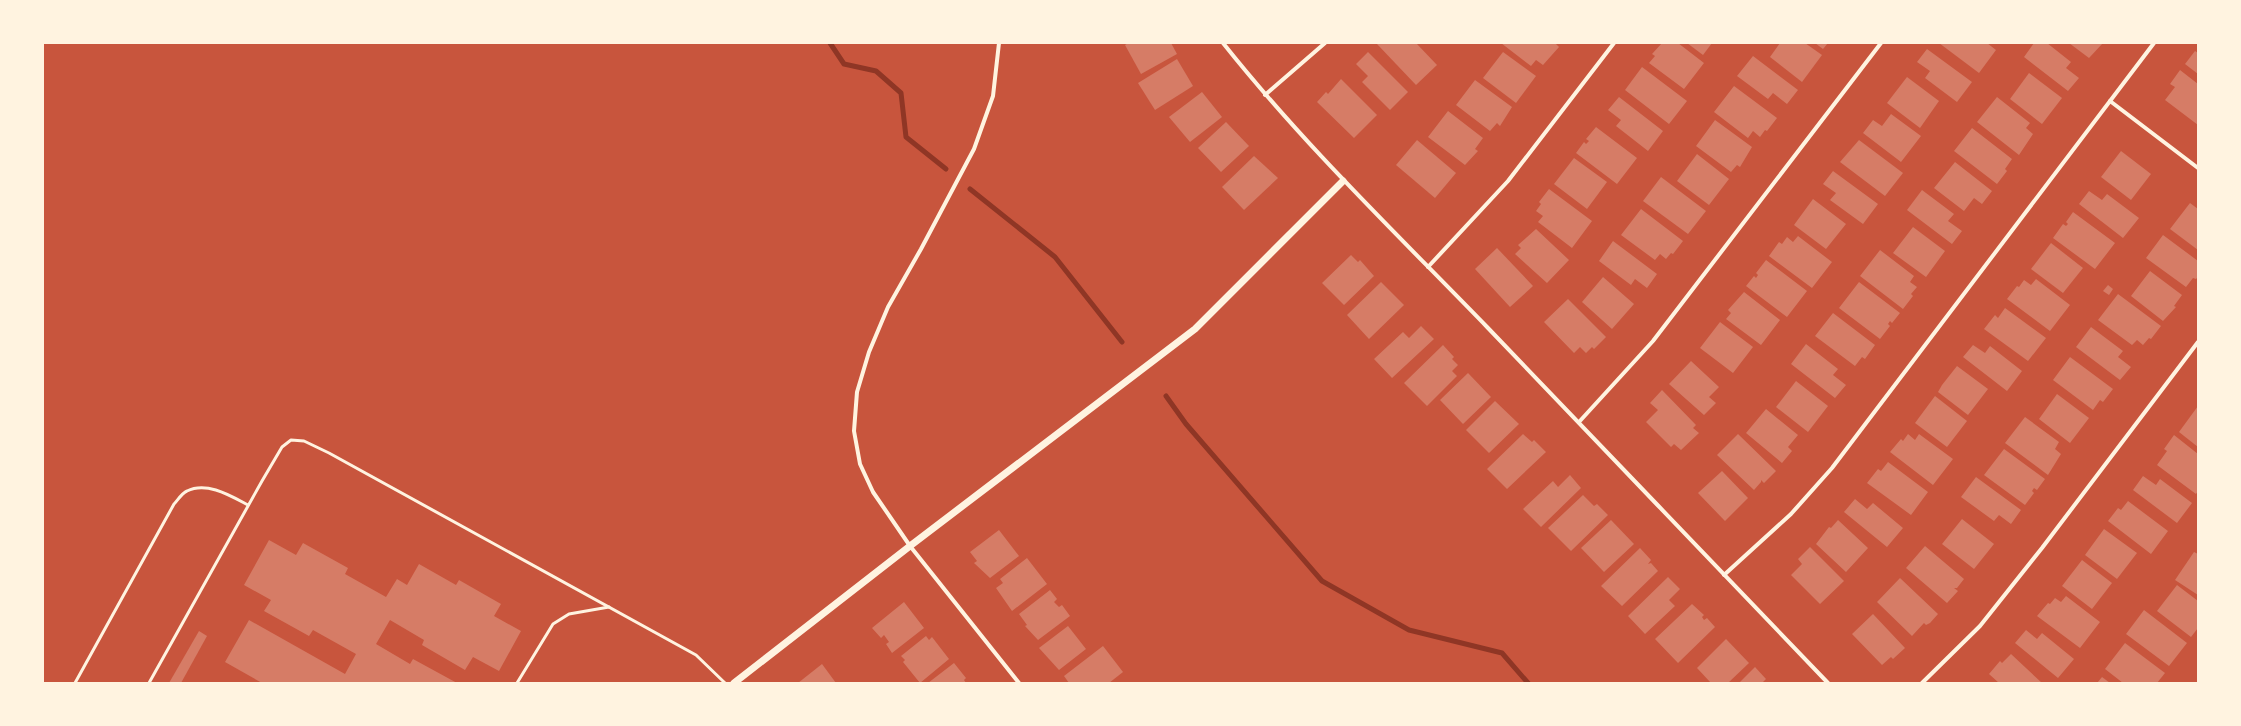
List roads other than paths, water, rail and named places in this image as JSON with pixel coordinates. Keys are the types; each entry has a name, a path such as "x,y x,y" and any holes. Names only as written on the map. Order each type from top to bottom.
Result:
{"street":[{"path":"999,43 992,96 982,128 922,250 888,307 869,352 857,392 854,431 860,464 873,492 910,546 1019,683"},
{"path":"1223,43 1265,95 1344,180 1579,422 1828,683"},
{"path":"1265,95 1325,43"},
{"path":"1428,267 1508,181 1614,43"},
{"path":"1579,422 1653,341 1881,43"},
{"path":"1724,575 1791,514 1832,468 2154,43"},
{"path":"2110,101 2198,168"},
{"path":"734,683 1195,328 1344,180"},
{"path":"1922,683 1980,626 2042,548 2198,342"}],"lane":[{"path":"149,683 248,505 282,447 291,440 304,441 696,655 725,683"},
{"path":"75,683 174,504 186,491 206,488 225,492 248,505"},
{"path":"516,683 553,624 569,614 609,607"}],"waterway":[{"path":"830,43 844,64 876,71 901,93 906,137 946,169"},
{"path":"970,189 1055,257 1122,342"},
{"path":"1166,396 1186,424 1322,581 1409,630 1502,653 1528,683"}]}
